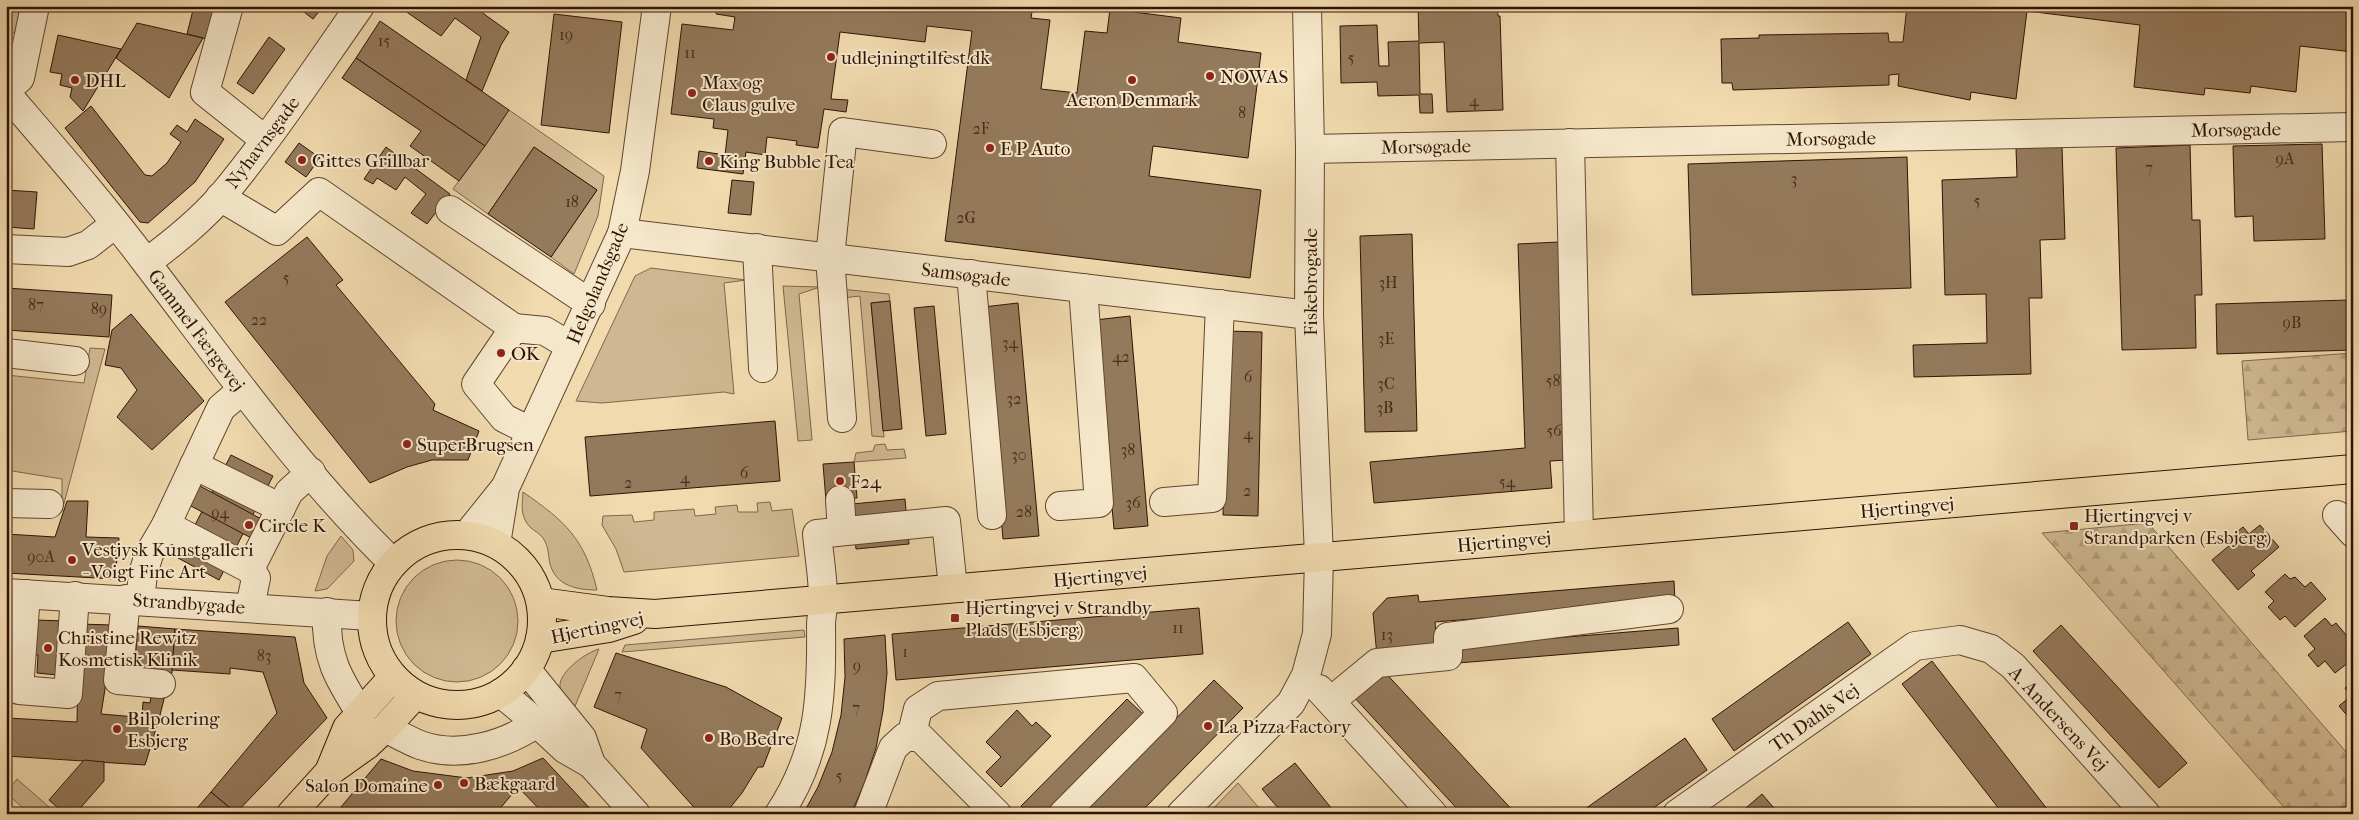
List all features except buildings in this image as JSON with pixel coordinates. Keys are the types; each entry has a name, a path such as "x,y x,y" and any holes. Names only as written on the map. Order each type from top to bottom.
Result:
{"main road":[{"name":"Hjertingvej","path":"541,602 608,611 655,614 2353,469"},
{"path":"446,534 467,535 496,544 521,563 530,576 541,602 542,621 540,639 526,670 515,682 501,693 480,702 456,706 435,702 415,695 393,677 380,659 373,638 371,616 374,597 382,579 393,563 408,549 446,534"},
{"name":"Hjertingvej","path":"540,639 609,628 655,614"},
{"path":"329,772 347,728 393,677"},
{"path":"291,814 329,772 367,745 415,695"}],"street":[{"path":"6,91 20,78 35,6"},
{"path":"229,6 204,92 265,140"},
{"name":"Nyhavnsgade","path":"147,262 191,227 220,198 265,140 360,6"},
{"name":"Helgolandsgade","path":"467,535 505,488 622,233 635,171 657,6"},
{"name":"Fiskebrogade","path":"1181,814 1291,703 1306,675 1317,634 1319,557 1309,315 1310,148 1307,6"},
{"name":"Gammel Færgevej","path":"6,91 147,262 242,390 346,516 393,563"},
{"name":"Morsøgade","path":"1310,148 2353,127"},
{"path":"842,418 830,257 843,132 932,144"},
{"path":"1570,143 1579,535"},
{"path":"220,198 277,231 319,192 514,328 545,331 570,346"},
{"path":"450,210 591,304"},
{"path":"6,249 68,252 88,245 115,224"},
{"name":"Samsøgade","path":"622,233 1309,315"},
{"path":"757,248 763,368"},
{"path":"971,274 992,514"},
{"path":"1060,506 1099,503 1083,288"},
{"path":"1164,502 1212,498 1220,304"},
{"path":"514,328 476,384 504,418 530,432"},
{"path":"6,353 75,361"},
{"path":"161,684 118,680 133,599 149,554 166,525 221,408 242,390"},
{"path":"194,465 281,508"},
{"path":"250,569 289,492 311,472"},
{"name":"Helgolandsgade","path":"496,544 505,488"},
{"path":"840,500 842,531"},
{"path":"6,503 50,504"},
{"path":"779,814 804,766 819,716 823,675 821,621 824,599 817,534 946,521 952,588"},
{"path":"166,525 250,569 256,578 250,607"},
{"path":"16,593 19,690 68,694 75,596"},
{"name":"Strandbygade","path":"16,593 133,599 371,616"},
{"path":"1331,702 1377,663 1448,656 1448,637 1669,609"},
{"path":"327,612 326,634 328,649 342,687 361,714"},
{"name":"Th Dahls Vej","path":"1677,814 1914,646 1960,640"},
{"name":"A. Andersens Vej","path":"1960,640 1991,649 2013,666 2146,814"},
{"path":"526,670 582,738 591,764"},
{"path":"1306,675 1434,814"},
{"path":"911,737 918,709 938,696 1134,678 1163,713 1064,814"},
{"path":"501,693 565,749 591,764 636,814"},
{"path":"385,728 422,745 445,750 476,749 510,738 537,723"},
{"path":"868,814 893,748 905,737 920,737 998,814"}],"green space":[{"path":"6,6 23,6 18,30 6,37"},
{"path":"509,110 604,176 598,216 574,274 551,257 597,190 534,147 488,214 453,189"},
{"path":"651,268 746,280 724,283 734,394 724,392 602,403 576,401 635,276"},
{"path":"783,286 820,287 799,294 812,440 798,441"},
{"path":"841,289 889,294 890,301 871,303 884,437 872,436 860,296 842,298"},
{"path":"90,348 105,349 62,511 62,479 6,470 6,375 84,383"},
{"path":"2353,353 2353,431 2248,440 2242,361"},
{"path":"885,444 887,450 904,449 906,458 854,462 856,453 873,451 875,445"},
{"path":"523,492 551,512 571,533 586,557 597,590 575,588 562,582 557,577 550,564 545,541 525,520 522,502"},
{"path":"770,502 772,511 792,509 799,556 624,572 616,549 602,525 603,516 632,515 634,522 654,520 654,512 694,509 695,516 716,514 715,507 737,505 738,512 758,512 757,503"},
{"path":"2148,523 2353,760 2353,814 2290,814 2042,533"},
{"path":"341,536 353,550 354,561 327,589 315,591 327,556"},
{"path":"457,560 469,561 480,565 500,578 513,598 517,609 517,633 513,644 500,664 480,677 469,681 457,682 445,681 434,677 414,664 401,644 397,633 396,621 397,609 401,598 414,578 434,565 445,561"},
{"path":"804,630 805,637 622,652 625,645"},
{"path":"599,649 575,706 562,693 561,681 568,669 588,654"},
{"path":"17,779 57,814 30,814 6,793"},
{"path":"1238,783 1264,814 1208,814"}],"place":[{"name":"udlejningtilfest.dk","path":"831,57"},
{"name":"NOWAS","path":"1210,76"},
{"name":"DHL","path":"75,80"},
{"name":"Aeron Denmark","path":"1132,80"},
{"name":"Max og Claus gulve","path":"692,93"},
{"name":"E P Auto","path":"990,148"},
{"name":"Gittes Grillbar","path":"302,160"},
{"name":"King Bubble Tea","path":"709,161"},
{"name":"OK","path":"501,353"},
{"name":"SuperBrugsen","path":"407,444"},
{"name":"F24","path":"840,481"},
{"name":"Circle K","path":"249,525"},
{"name":"Hjertingvej v Strandparken (Esbjerg)","path":"2074,526"},
{"name":"Vestjysk Kunstgalleri - Voigt Fine Art","path":"72,560"},
{"name":"Hjertingvej v Strandby Plads (Esbjerg)","path":"955,618"},
{"name":"Christine Rewitz Kosmetisk Klinik","path":"48,648"},
{"name":"La Pizza Factory","path":"1208,726"},
{"name":"Bilpolering Esbjerg","path":"117,729"},
{"name":"Bo Bedre","path":"709,738"},
{"name":"Bækgaard","path":"464,783"},
{"name":"Salon Domaine","path":"438,785"}]}
